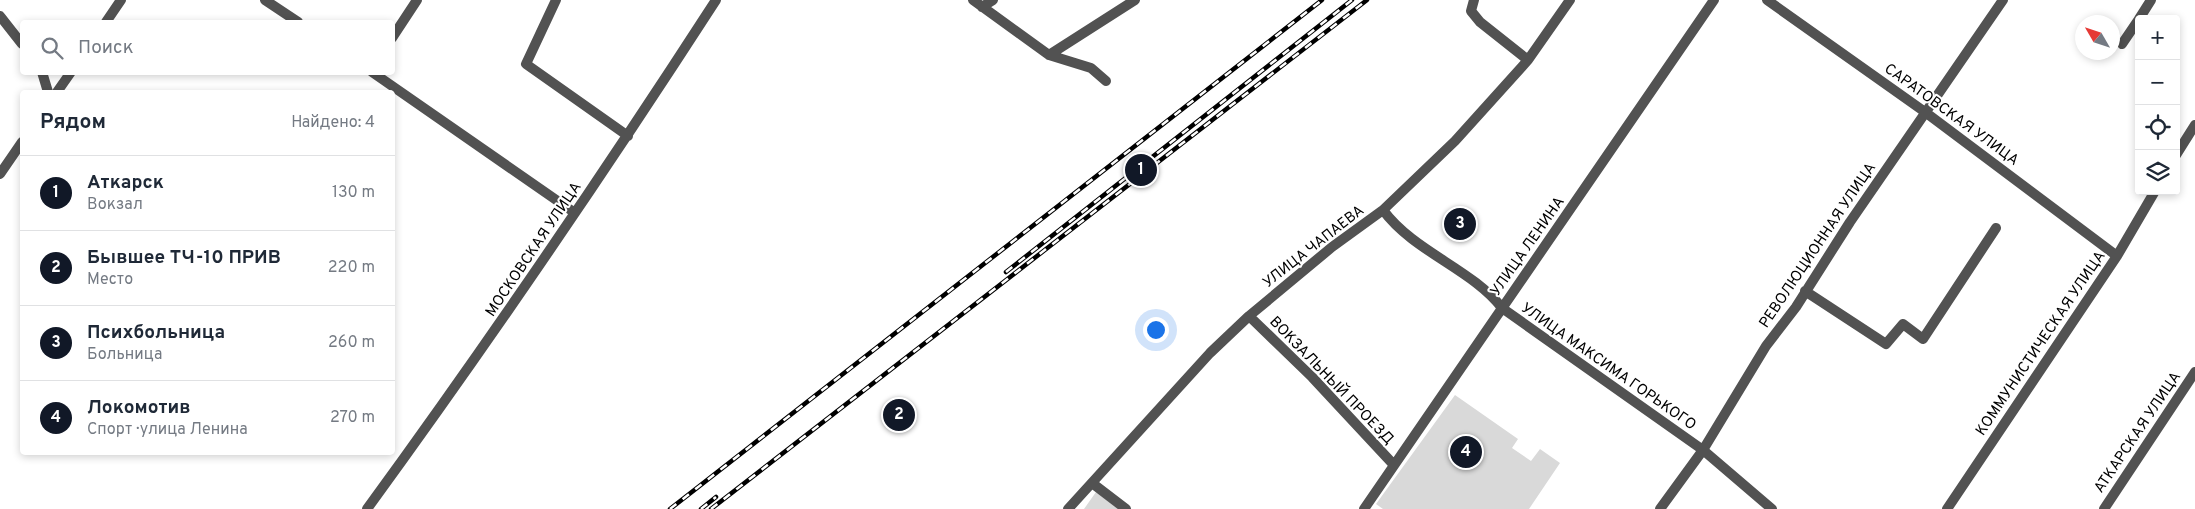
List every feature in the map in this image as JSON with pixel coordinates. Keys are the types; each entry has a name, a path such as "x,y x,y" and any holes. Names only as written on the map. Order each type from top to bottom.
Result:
{"street":[{"path":"107,20 121,0"},
{"path":"265,0 295,20"},
{"path":"395,33 417,0"},
{"path":"556,0 526,64 628,136"},
{"name":"МОСКОВСКАЯ УЛИЦА","path":"367,509 459,383 628,136 716,0"},
{"path":"973,0 1049,56 1091,68 1106,81"},
{"path":"982,6 993,0"},
{"path":"1049,56 1135,0"},
{"path":"1474,0 1471,11 1480,22 1528,60"},
{"name":"УЛИЦА ЧАПАЕВА","path":"1068,509 1210,353 1249,316 1332,248 1383,210 1455,141 1528,60 1570,0"},
{"name":"УЛИЦА ЛЕНИНА","path":"1364,509 1714,0"},
{"name":"САРАТОВСКАЯ УЛИЦА","path":"1767,0 1925,112 2117,256"},
{"name":"РЕВОЛЮЦИОННАЯ УЛИЦА","path":"1660,509 1703,450 1766,346 2003,0"},
{"path":"2142,15 2152,0"},
{"path":"0,16 20,41"},
{"path":"2122,44 2135,25"},
{"path":"43,75 47,90"},
{"path":"58,90 69,75"},
{"path":"376,75 575,213"},
{"path":"2179,150 2195,125"},
{"path":"0,174 20,145"},
{"name":"КОММУНИСТИЧЕСКАЯ УЛИЦА","path":"1947,509 2117,256 2153,195"},
{"name":"УЛИЦА МАКСИМА ГОРЬКОГО","path":"1383,210 1393,223 1423,247 1492,296 1502,308 1703,450 1772,509"},
{"path":"1805,291 1886,344 1903,324 1923,339 1996,228"},
{"name":"ВОКЗАЛЬНЫЙ ПРОЕЗД","path":"1249,316 1312,377 1394,464"},
{"name":"АТКАРСКАЯ УЛИЦА","path":"2104,509 2195,372"},
{"path":"1092,483 1126,509"}],"shaded area":[{"path":"1455,395 1518,439 1512,448 1531,461 1540,449 1560,463 1529,509 1383,509 1376,504"},
{"path":"1096,492 1118,509 1084,509"}],"railway":[{"path":"670,509 1322,0"},
{"path":"1006,272 1352,0"},
{"path":"711,509 1367,0"},
{"path":"701,509 716,497"}],"place":[{"name":"Аткарск","path":"1141,170"},
{"name":"Психбольница","path":"1460,224"},
{"name":"Бывшее ТЧ-10 ПРИВ","path":"899,415"},
{"name":"Локомотив","path":"1466,452"}]}
